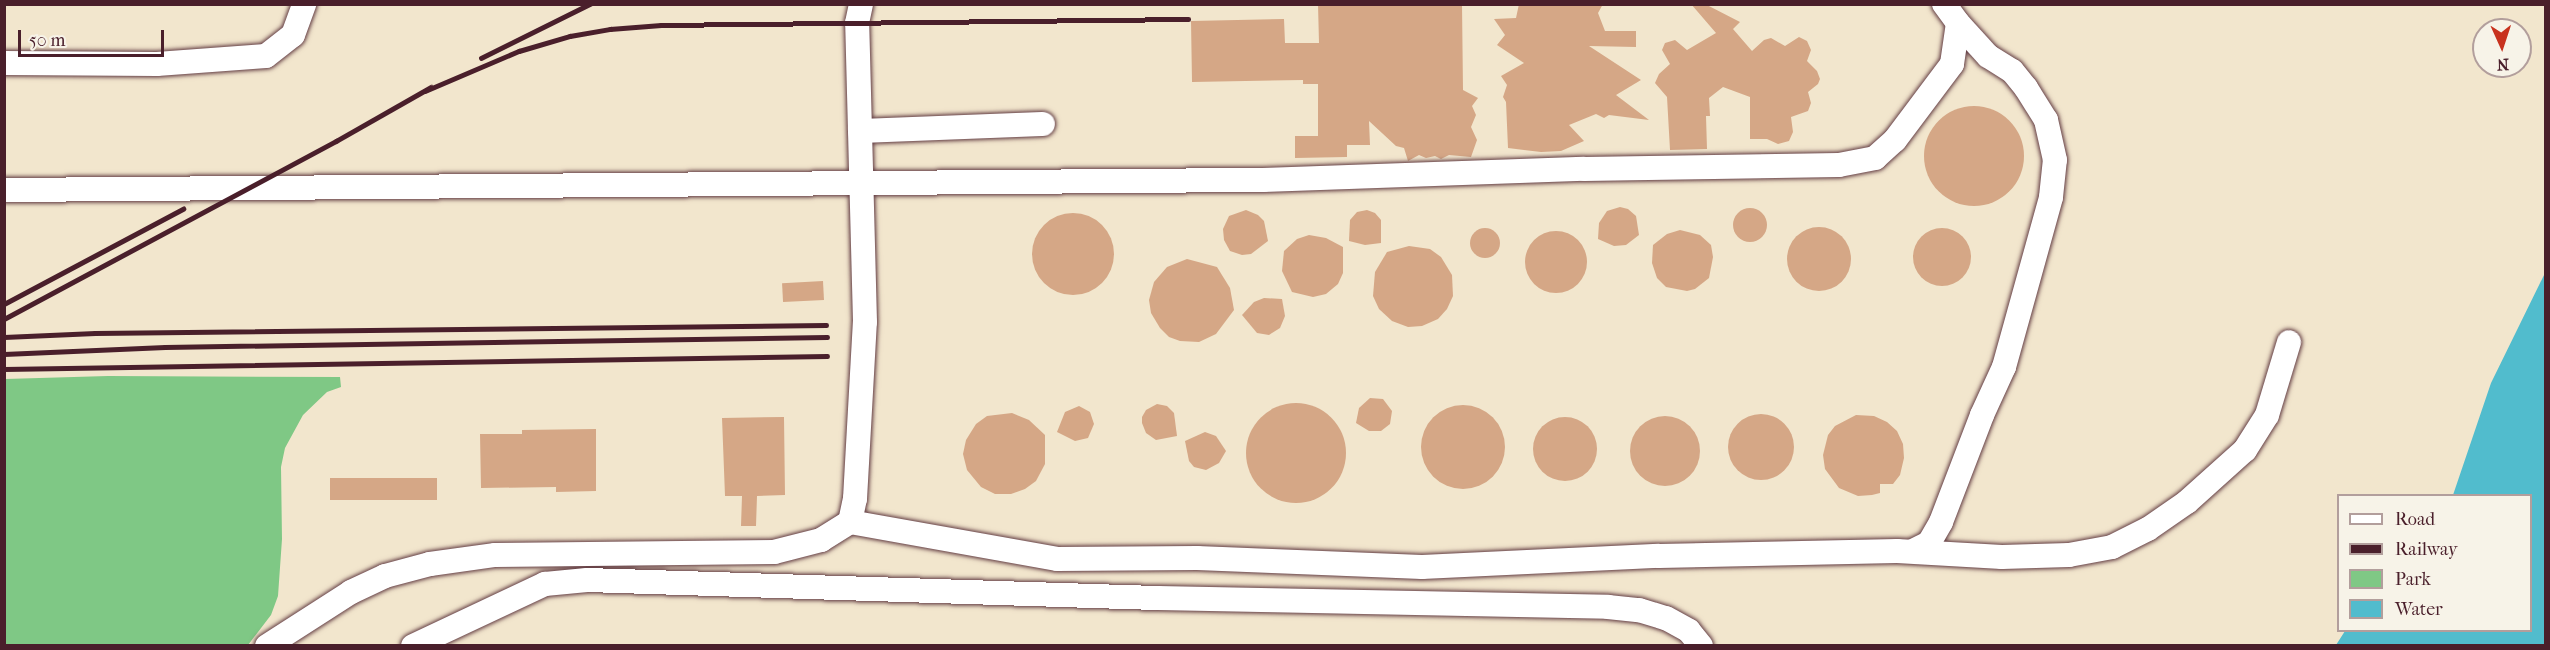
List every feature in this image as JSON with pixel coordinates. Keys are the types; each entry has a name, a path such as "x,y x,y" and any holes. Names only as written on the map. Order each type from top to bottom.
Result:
{"lane":[{"path":"4,63 157,64 266,56 293,35 304,4"},
{"path":"850,522 855,499 865,322 857,23 861,4"},
{"path":"4,190 1263,180 1572,169 1839,165 1875,158 1895,140 1952,64 1951,14"},
{"path":"1913,551 1929,543 1941,522 1982,415 2004,368 2051,197 2055,160 2046,120 2026,88 2012,71 1988,56 1951,14"},
{"path":"860,130 1043,124"},
{"path":"267,645 351,592 385,576 430,564 516,554 774,552 820,540 850,522 1057,559 1197,558 1422,567 1659,556 1913,551 2002,557 2069,555 2112,547 2148,529 2187,502 2246,450 2267,415 2289,342"},
{"path":"413,645 544,584 587,580 1122,597 1608,607 1639,610 1666,618 1689,631 1701,645"}],"green space":[{"path":"108,376 340,377 341,387 327,392 303,415 285,448 281,467 282,539 278,596 271,615 248,645 5,645 5,379"}],"water":[{"path":"2545,273 2545,645 2336,645 2344,632 2532,632 2532,494 2453,494 2491,383"}],"building":[{"path":"1318,4 1462,4 1463,90 1478,98 1472,106 1476,115 1471,127 1477,140 1471,157 1449,155 1441,159 1435,156 1426,158 1419,155 1408,161 1404,148 1396,146 1369,121 1370,145 1347,145 1347,157 1295,158 1295,136 1318,136 1318,84 1303,84 1303,80 1192,82 1191,21 1284,19 1285,43 1319,43"},
{"path":"1519,4 1603,4 1598,13 1605,31 1636,31 1636,47 1589,46 1641,80 1616,95 1649,120 1609,115 1604,118 1596,114 1569,125 1584,141 1561,151 1541,152 1508,148 1506,102 1503,97 1507,85 1501,76 1524,63 1497,45 1505,35 1494,19 1516,18"},
{"path":"1691,4 1705,4 1740,22 1733,29 1752,51 1764,40 1771,38 1785,46 1799,37 1807,41 1811,50 1807,61 1817,71 1820,79 1818,84 1808,92 1811,103 1808,111 1791,117 1793,132 1789,141 1778,144 1767,139 1750,139 1750,97 1723,87 1709,98 1710,116 1706,116 1707,149 1670,150 1667,97 1655,83 1659,74 1670,64 1662,50 1665,43 1675,40 1687,50 1716,33"},
{"path":"1974,106 1993,110 2009,121 2020,137 2024,156 2020,175 2009,191 1993,202 1974,206 1955,202 1939,191 1928,175 1924,156 1928,137 1939,121 1955,110"},
{"path":"1620,207 1628,209 1636,216 1639,235 1626,245 1614,246 1598,239 1599,223 1607,211"},
{"path":"1750,208 1762,213 1767,225 1762,237 1750,242 1738,237 1733,225 1738,213"},
{"path":"1246,210 1258,215 1264,221 1268,241 1251,254 1242,255 1230,251 1224,240 1223,229 1229,216"},
{"path":"1367,210 1375,213 1381,220 1381,243 1365,245 1349,241 1350,220 1357,212"},
{"path":"1073,213 1089,216 1102,225 1111,238 1114,254 1111,270 1102,283 1089,292 1073,295 1057,292 1044,283 1035,270 1032,254 1035,238 1044,225 1057,216"},
{"path":"1819,227 1837,233 1845,241 1851,259 1845,277 1837,285 1819,291 1801,285 1793,277 1787,259 1793,241 1801,233"},
{"path":"1485,228 1496,232 1500,243 1496,254 1485,258 1474,254 1470,243 1474,232"},
{"path":"1942,228 1958,233 1966,241 1971,257 1966,273 1958,281 1942,286 1926,281 1918,273 1913,257 1918,241 1926,233"},
{"path":"1680,230 1700,235 1711,245 1713,257 1709,278 1695,289 1687,291 1666,287 1657,278 1652,263 1653,245 1667,234"},
{"path":"1556,231 1568,233 1578,240 1585,250 1587,262 1585,274 1578,284 1568,291 1556,293 1544,291 1534,284 1527,274 1525,262 1527,250 1534,240 1544,233"},
{"path":"1309,235 1326,238 1343,247 1343,273 1338,284 1326,294 1313,297 1292,292 1282,271 1284,251 1297,239"},
{"path":"1409,246 1430,249 1441,257 1452,275 1453,296 1447,309 1438,319 1422,326 1408,327 1392,321 1379,309 1373,296 1375,272 1387,252"},
{"path":"1187,259 1217,267 1230,288 1234,310 1216,334 1199,342 1180,341 1169,337 1151,313 1149,300 1154,282 1167,267"},
{"path":"823,281 824,300 783,302 782,283"},
{"path":"1264,298 1282,299 1285,316 1280,328 1269,335 1257,333 1242,315 1254,302"},
{"path":"1370,398 1383,399 1392,411 1390,424 1381,431 1369,431 1356,423 1359,408"},
{"path":"1296,403 1324,411 1338,425 1346,453 1338,481 1324,495 1296,503 1268,495 1254,481 1246,453 1254,425 1268,411"},
{"path":"1157,404 1167,406 1174,413 1177,436 1156,440 1146,433 1142,417 1146,410"},
{"path":"1463,405 1479,408 1493,417 1502,431 1505,447 1502,463 1493,477 1479,486 1463,489 1447,486 1433,477 1424,463 1421,447 1424,431 1433,417 1447,408"},
{"path":"1079,406 1090,412 1094,424 1088,438 1075,441 1057,432 1065,412"},
{"path":"1012,413 1029,420 1045,435 1045,464 1036,481 1025,489 1011,494 995,494 981,487 967,470 963,454 966,440 976,424 987,416"},
{"path":"1761,414 1774,417 1784,424 1791,434 1794,447 1791,460 1784,470 1774,477 1761,480 1748,477 1738,470 1731,460 1728,447 1731,434 1738,424 1748,417"},
{"path":"1856,415 1874,416 1887,422 1897,431 1903,444 1904,458 1900,475 1893,484 1880,484 1880,493 1858,496 1839,488 1825,469 1823,455 1828,435 1835,426"},
{"path":"1665,416 1678,419 1690,426 1697,438 1700,451 1697,464 1690,476 1678,483 1665,486 1652,483 1640,476 1633,464 1630,451 1633,438 1640,426 1652,419"},
{"path":"784,417 785,495 757,496 756,526 741,526 742,496 725,496 722,418"},
{"path":"1559,417 1571,417 1588,426 1595,437 1597,449 1595,461 1588,472 1571,481 1559,481 1547,476 1538,467 1533,455 1533,443 1538,431 1547,422"},
{"path":"596,429 596,491 556,492 556,487 481,488 480,434 522,434 522,430"},
{"path":"1205,432 1216,436 1226,451 1219,463 1206,470 1194,467 1189,461 1185,441"},
{"path":"330,478 437,478 437,500 330,500"}],"railway":[{"path":"481,58 590,4"},
{"path":"425,91 519,51 570,36 610,29 661,25 1188,19"},
{"path":"4,319 336,141 431,87"},
{"path":"4,304 183,209"},
{"path":"4,337 95,333 826,325"},
{"path":"4,354 165,347 827,337"},
{"path":"4,369 827,356"}]}
